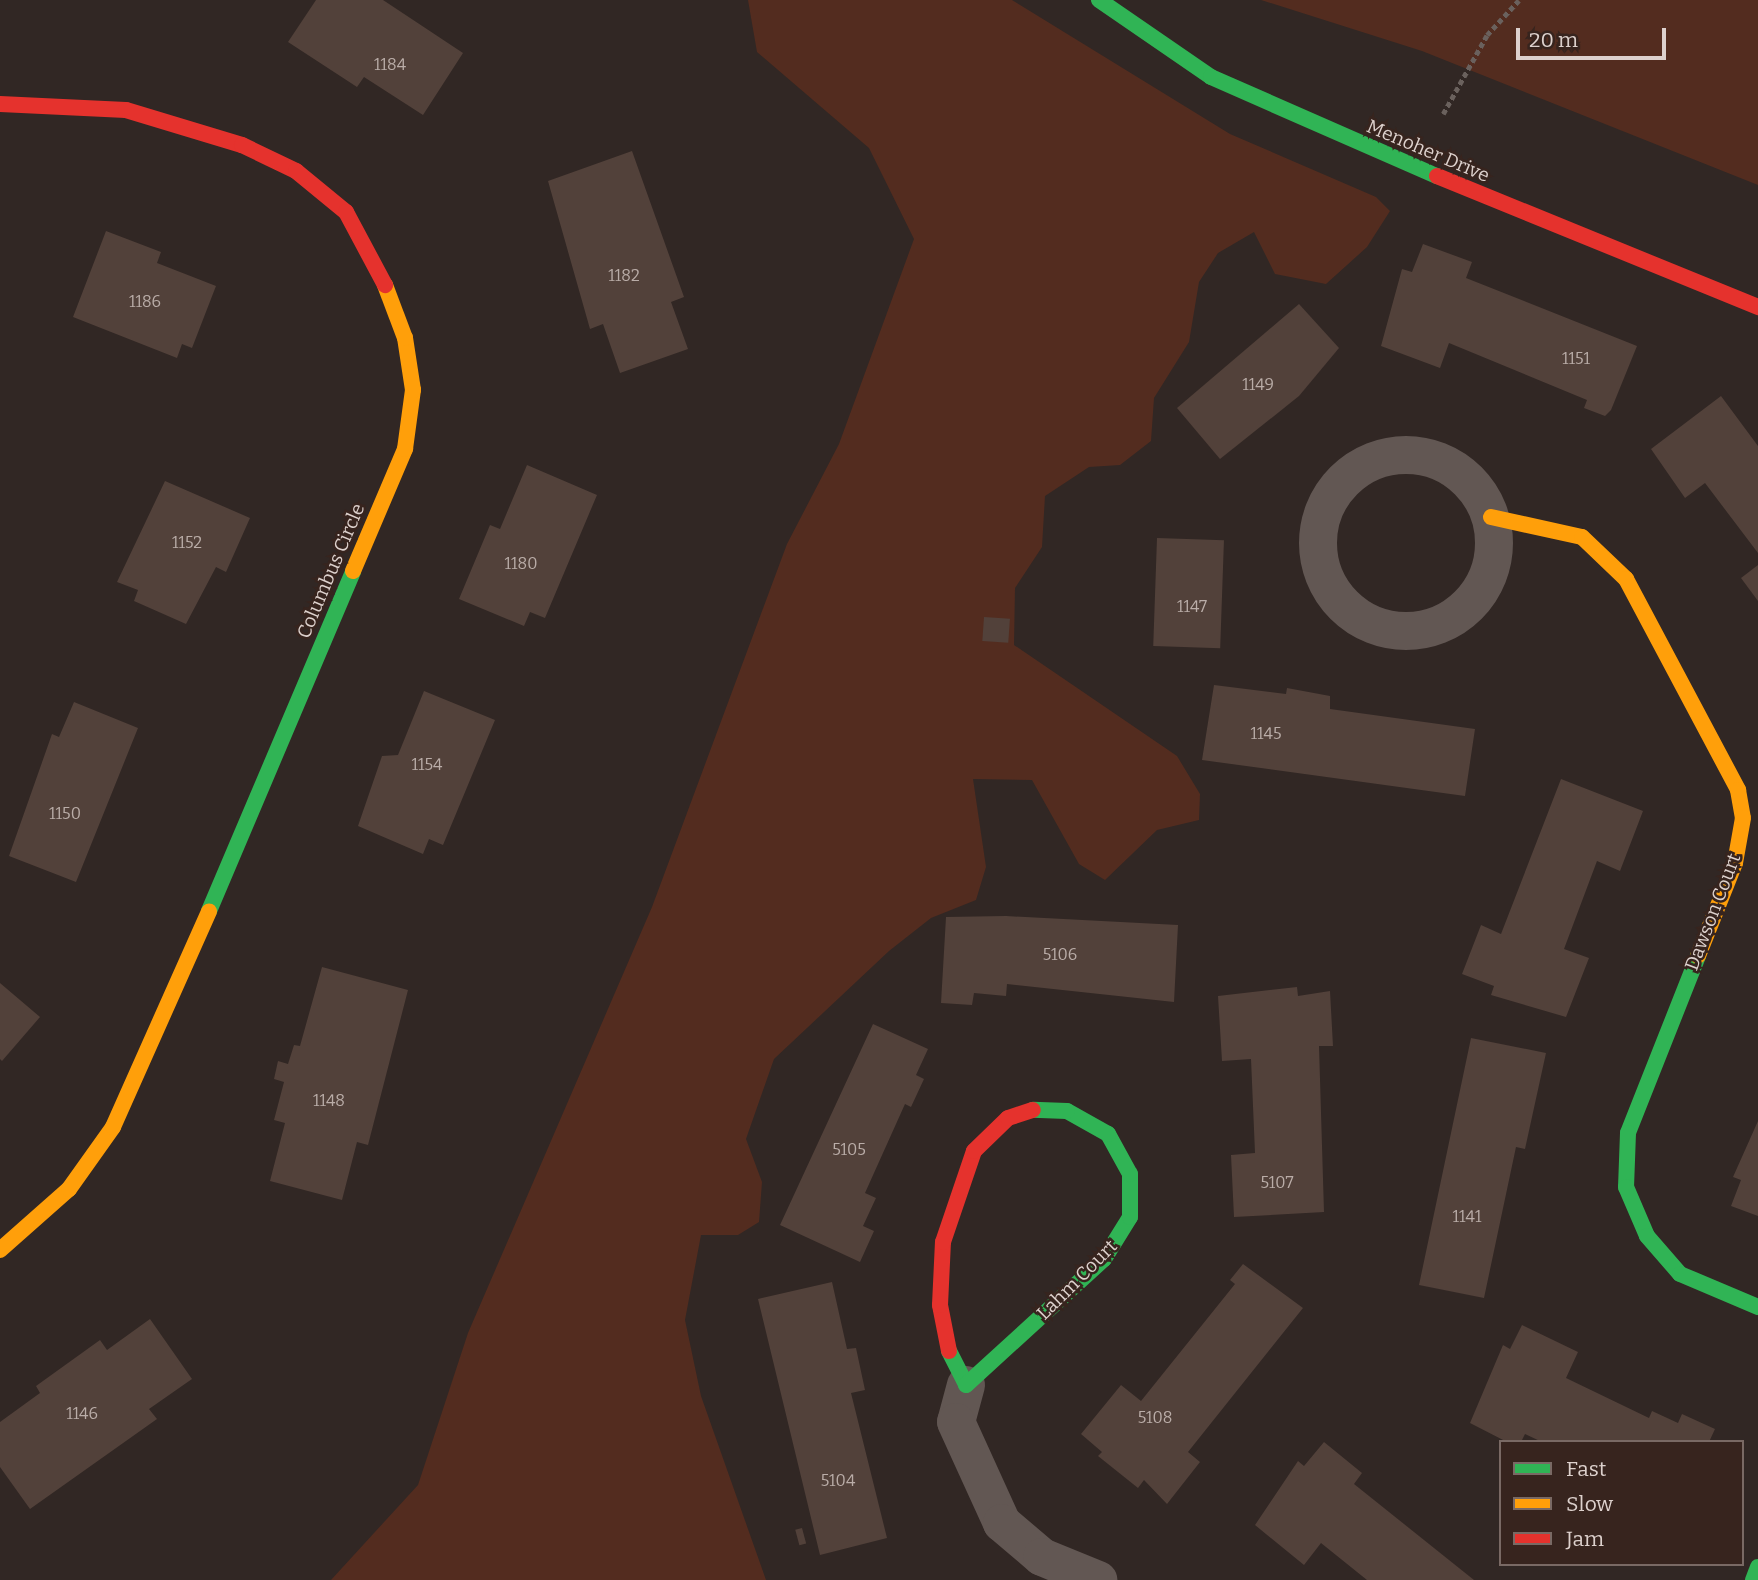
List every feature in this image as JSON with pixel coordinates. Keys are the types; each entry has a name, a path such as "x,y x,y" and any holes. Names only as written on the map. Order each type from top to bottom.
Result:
{"street":[{"name":"Menoher Drive","path":"1099,0 1211,77 1282,113 1758,307"},
{"name":"Columbus Circle","path":"0,104 126,110 242,145 296,171 346,212 372,251 405,338 412,390 405,449 141,1071 113,1127 69,1189 0,1250"},
{"path":"1414,454 1447,464 1474,486 1491,517 1494,552 1485,584 1462,612 1432,628 1397,631 1364,621 1337,600 1320,569 1317,534 1327,501 1348,474 1380,457 1414,454"},
{"name":"Dawson Court","path":"1491,517 1582,537 1626,579 1738,790 1743,818 1735,863 1628,1133 1626,1187 1647,1236 1679,1274 1758,1307"},
{"name":"Lahm Court","path":"1033,1110 1067,1111 1095,1123 1123,1154 1133,1198 1129,1217 1104,1259 966,1385 947,1347 938,1280 954,1202 974,1151 989,1132 1033,1110"},
{"path":"966,1385 956,1422 1002,1523 1042,1557 1098,1580"},
{"path":"1753,1580 1758,1567"}],"path":[{"path":"1443,114 1487,35 1519,0"}],"shaded area":[{"path":"748,0 1012,0 1230,134 1376,197 1390,211 1367,247 1326,284 1275,274 1254,232 1218,253 1199,282 1189,342 1154,398 1151,441 1120,465 1089,467 1045,496 1042,547 1015,588 1014,645 1177,756 1200,794 1199,820 1157,830 1105,880 1079,864 1032,780 973,779 986,867 976,900 931,918 889,951 774,1059 746,1139 762,1182 759,1222 738,1235 701,1235 685,1320 701,1396 766,1580 331,1580 418,1485 468,1333 652,907 787,544 839,444 914,239 869,148 757,52"},
{"path":"1261,0 1758,0 1758,185 1422,51"}],"building":[{"path":"316,0 383,0 463,53 423,115 364,77 357,87 288,42"},
{"path":"632,151 684,297 671,302 688,349 620,373 603,324 590,329 548,181"},
{"path":"106,231 161,252 157,263 216,286 192,348 182,344 177,358 73,317"},
{"path":"1423,244 1472,262 1466,278 1637,346 1611,410 1605,416 1584,408 1587,400 1449,343 1440,368 1381,346 1402,269 1412,272"},
{"path":"1299,304 1339,348 1299,396 1220,459 1177,408"},
{"path":"1721,396 1758,446 1758,553 1705,483 1685,498 1651,449"},
{"path":"527,465 597,495 545,618 530,612 524,626 459,599 490,525 500,529"},
{"path":"165,481 250,518 226,572 216,567 186,624 134,601 138,590 117,582"},
{"path":"1157,538 1224,540 1220,648 1153,646"},
{"path":"1758,565 1758,601 1741,578"},
{"path":"984,617 1010,619 1008,643 982,641"},
{"path":"1214,685 1286,694 1287,688 1330,696 1330,709 1475,729 1465,796 1202,760"},
{"path":"424,691 495,720 443,845 429,839 423,854 358,826 382,756 398,755"},
{"path":"74,702 138,728 76,882 9,856 52,734 59,737"},
{"path":"1561,779 1643,811 1620,871 1597,861 1564,949 1589,958 1566,1017 1491,995 1494,986 1462,974 1481,925 1501,934"},
{"path":"1006,916 1178,925 1174,1002 1007,984 1006,996 974,993 972,1005 941,1003 946,917"},
{"path":"322,967 408,990 368,1145 357,1142 342,1200 270,1181 285,1123 274,1120 284,1082 274,1079 278,1061 288,1064 294,1045 300,1046"},
{"path":"0,983 40,1017 2,1061 0,1059"},
{"path":"1297,987 1298,996 1330,991 1333,1046 1319,1046 1324,1212 1234,1217 1231,1155 1255,1153 1251,1059 1222,1061 1218,996"},
{"path":"873,1024 928,1049 916,1075 924,1079 911,1107 905,1104 865,1193 876,1198 863,1226 874,1231 860,1262 780,1225"},
{"path":"1471,1038 1546,1053 1525,1149 1516,1147 1484,1298 1419,1285"},
{"path":"1758,1121 1758,1216 1731,1206 1741,1180 1733,1177"},
{"path":"1243,1264 1303,1308 1188,1452 1200,1462 1167,1504 1144,1480 1138,1488 1098,1456 1102,1452 1081,1434 1121,1385 1141,1401 1235,1284 1230,1280"},
{"path":"832,1282 847,1349 856,1348 865,1390 851,1393 887,1538 820,1555 758,1299"},
{"path":"150,1319 192,1379 149,1409 157,1419 30,1509 0,1467 0,1422 40,1393 36,1386 100,1340 107,1350"},
{"path":"1522,1325 1578,1352 1566,1378 1649,1418 1652,1411 1678,1423 1682,1414 1715,1429 1710,1440 1538,1440 1525,1434 1522,1440 1503,1440 1470,1423 1503,1345 1510,1349"},
{"path":"1324,1442 1362,1473 1354,1484 1474,1580 1367,1580 1321,1543 1304,1565 1255,1525 1298,1461 1304,1466"},
{"path":"802,1528 806,1543 799,1545 795,1530"}],"traffic: fast":[{"path":"1099,0 1211,77 1437,176"},
{"path":"209,911 353,571"},
{"path":"1698,956 1628,1133 1626,1187 1647,1236 1680,1274 1758,1307"},
{"path":"949,1351 966,1385 1104,1259 1130,1217 1130,1174 1108,1134 1067,1111 1033,1110"},
{"path":"1753,1580 1758,1567"}],"traffic: slow":[{"path":"353,571 405,449 413,390 405,338 385,285"},
{"path":"1491,517 1582,537 1626,579 1738,790 1743,818 1735,863 1698,956"},
{"path":"0,1250 69,1189 113,1127 209,911"}],"traffic: jam":[{"path":"0,104 126,110 242,145 296,171 346,212 385,285"},
{"path":"1437,176 1758,307"},
{"path":"949,1351 940,1305 943,1242 974,1151 1008,1118 1033,1110"}]}
